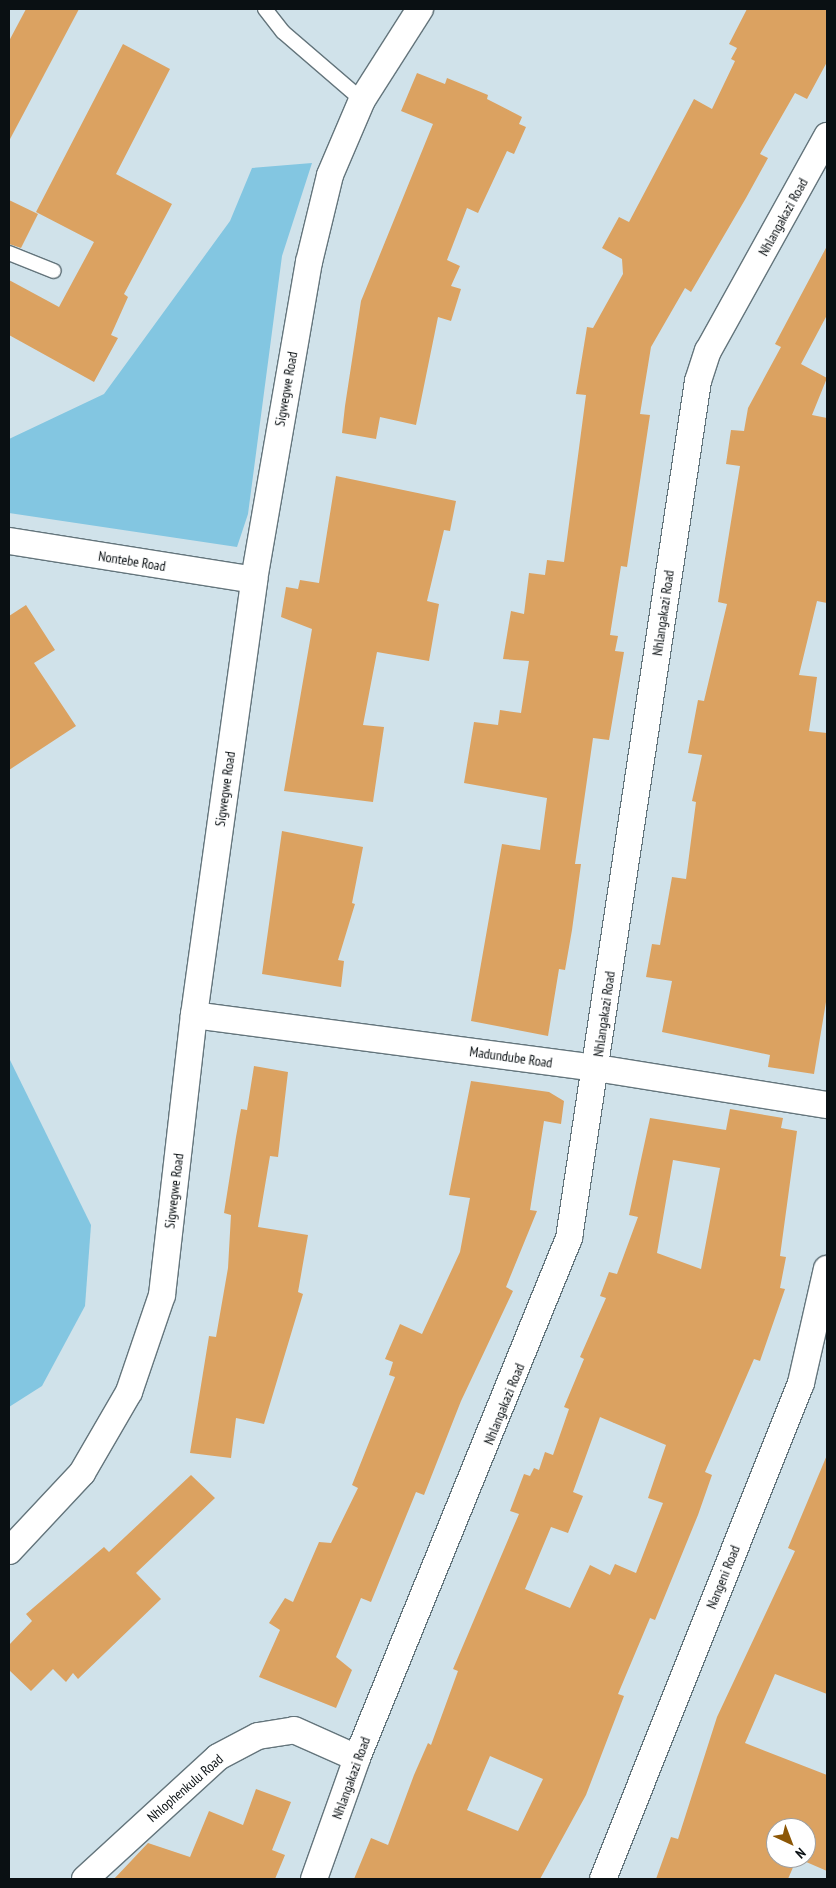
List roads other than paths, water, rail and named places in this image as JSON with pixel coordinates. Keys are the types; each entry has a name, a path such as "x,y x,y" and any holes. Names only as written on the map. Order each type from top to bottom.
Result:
{"street":[{"name":"Sigwegwe Road","path":"9,1551 82,1473 129,1392 162,1295 194,1015 254,580 309,262 330,175 362,100 420,9"},
{"name":"Nhlangakazi Road","path":"314,1879 357,1758 569,1238 698,381 708,351 827,136"},
{"name":"Nontebe Road","path":"9,541 254,580"},
{"name":"Madundube Road","path":"194,1015 596,1068 827,1106"},
{"name":"Nangeni Road","path":"604,1879 800,1383 827,1269"},
{"name":"Nhlophenkulu Road","path":"84,1879 218,1757 258,1736 294,1730 357,1758"}],"lane":[{"path":"265,9 283,32 362,100"},
{"path":"9,253 54,271"}]}
